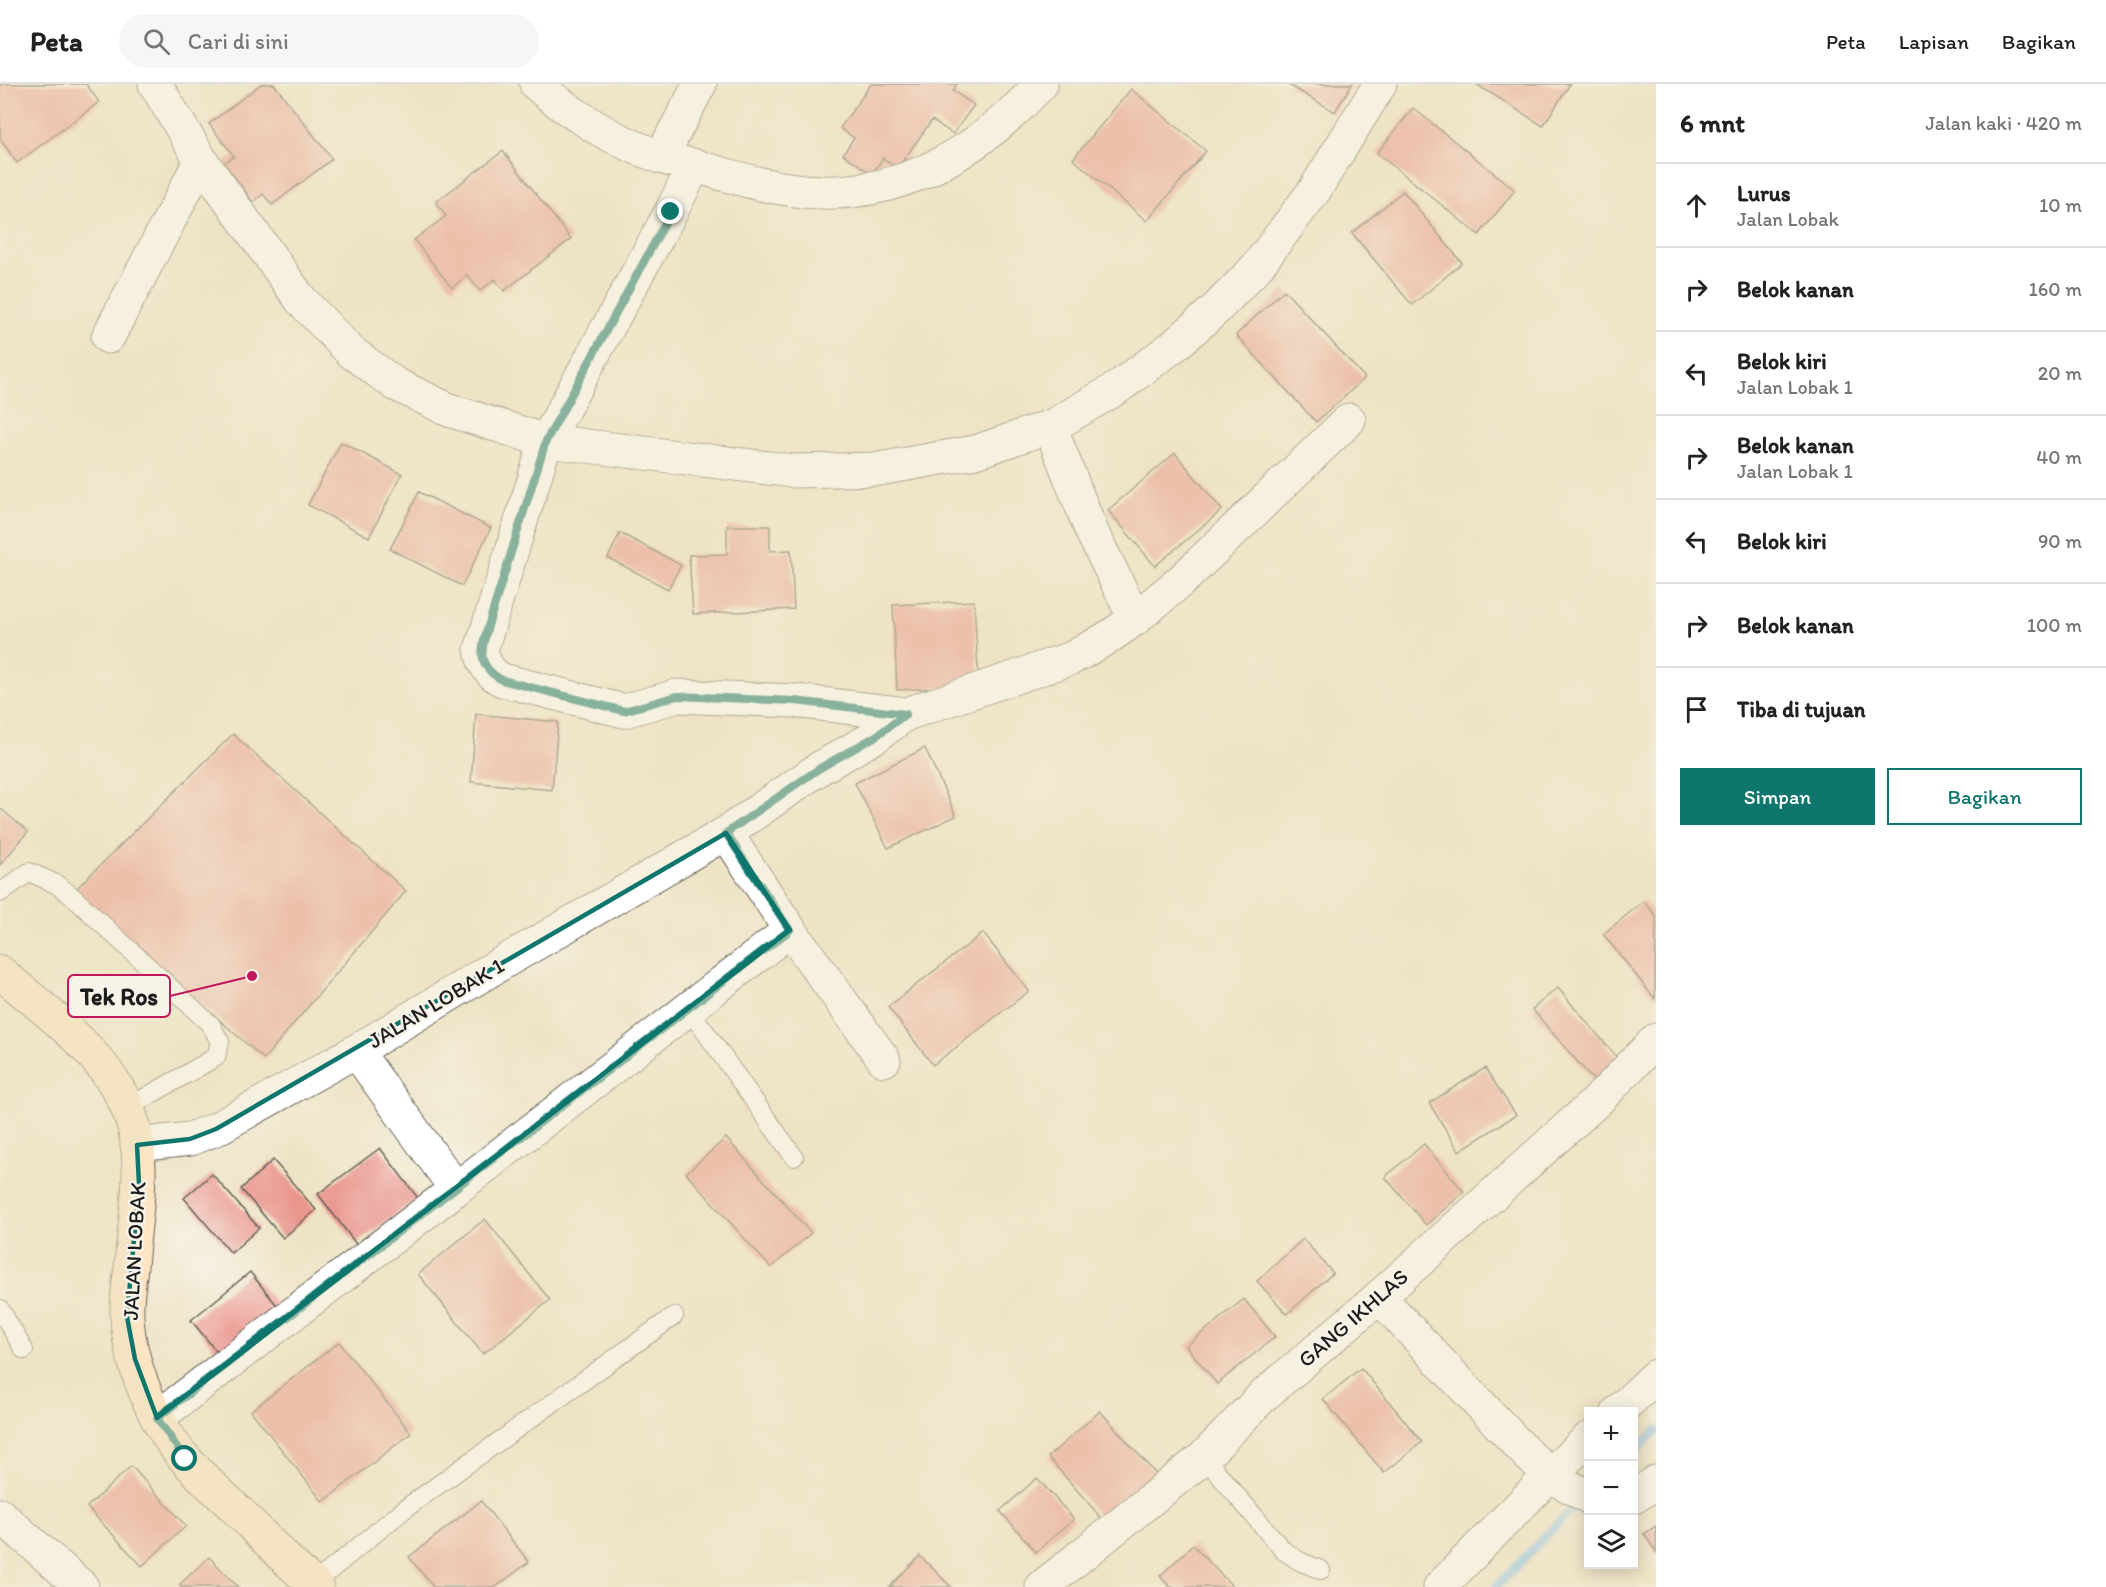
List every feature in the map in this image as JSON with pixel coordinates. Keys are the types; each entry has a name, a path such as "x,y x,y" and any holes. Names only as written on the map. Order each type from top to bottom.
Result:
{"main road":[{"name":"JALAN LOBAK","path":"0,972 99,1061 119,1091 127,1108 136,1144 139,1184 127,1317 137,1368 157,1418 185,1459 313,1586"}],"street":[{"path":"155,84 201,160 301,300 350,351 395,384 449,410 546,441 793,471 879,469 975,452 1054,425 1117,388 1175,345 1215,310 1256,268 1314,191 1380,84"},
{"path":"536,84 574,113 621,140 661,157 779,188 820,192 867,190 910,179 945,162 1009,117 1041,84"},
{"path":"661,157 700,84"},
{"path":"108,337 201,160"},
{"path":"694,166 546,441 481,650 485,664 497,678 624,711 677,696 795,701 906,714 1072,658 1109,637 1135,619 1182,580 1349,420"},
{"path":"1054,425 1053,434 1091,530 1135,619"},
{"name":"JALAN LOBAK 1","path":"136,1144 168,1143 190,1139 216,1130 356,1051 726,833 802,780 876,736 906,714"},
{"path":"726,833 790,930 884,1060"},
{"path":"157,1418 790,930"},
{"name":"GANG IKHLAS","path":"1042,1587 1204,1457 1263,1396 1379,1297 1597,1101 1656,1040"},
{"path":"356,1051 456,1189"},
{"path":"1379,1297 1528,1455 1555,1477 1584,1495"},
{"path":"1623,1407 1656,1376"},
{"path":"1440,1587 1555,1477 1584,1444"},
{"path":"1638,1494 1656,1482"},
{"path":"0,1515 82,1587"}],"lane":[{"path":"0,893 29,872 56,884 72,896 211,1025 220,1041 216,1057 127,1108"},
{"path":"689,1009 794,1157"},
{"path":"0,1309 24,1350"},
{"path":"313,1586 406,1508 674,1316"},
{"path":"1204,1457 1283,1550 1299,1562 1321,1570"}],"highlighted area":[{"path":"726,833 790,930 157,1418 135,1359 127,1317 139,1184 137,1145 190,1139 216,1129"}],"building":[{"path":"0,84 86,84 99,102 17,163 0,139"},
{"path":"261,84 274,84 332,159 272,205 263,194 253,202 224,163 234,156 209,124"},
{"path":"871,84 957,84 953,91 974,105 953,134 932,120 897,169 883,158 872,174 843,154 854,138 840,128"},
{"path":"1287,84 1352,84 1335,112"},
{"path":"1476,84 1570,84 1543,126"},
{"path":"1131,89 1206,151 1147,221 1073,159"},
{"path":"1413,108 1515,190 1479,235 1377,153"},
{"path":"503,151 571,239 504,291 495,279 480,291 467,275 452,288 414,240 446,216 436,202"},
{"path":"1403,191 1462,263 1412,305 1352,233"},
{"path":"1284,290 1365,378 1316,422 1236,335"},
{"path":"341,442 402,474 369,537 308,505"},
{"path":"1175,453 1222,510 1155,566 1108,510"},
{"path":"419,492 491,528 462,586 390,549"},
{"path":"727,526 770,526 770,551 791,550 794,609 693,614 689,555 727,554"},
{"path":"620,533 681,565 668,589 608,558"},
{"path":"974,601 979,686 897,690 893,605"},
{"path":"476,714 558,722 552,790 471,782"},
{"path":"233,734 406,891 264,1059 73,892"},
{"path":"925,748 956,816 888,848 855,783"},
{"path":"0,808 28,832 0,865"},
{"path":"1644,901 1656,916 1655,999 1603,934"},
{"path":"983,933 1029,991 933,1065 888,1007"},
{"path":"1558,988 1625,1067 1600,1088 1532,1009"},
{"path":"1485,1068 1516,1115 1459,1151 1429,1103"},
{"path":"726,1138 811,1233 771,1268 686,1173"},
{"path":"1424,1144 1464,1192 1426,1225 1385,1177"},
{"path":"380,1148 418,1198 356,1244 318,1194"},
{"path":"273,1160 316,1210 283,1238 241,1189"},
{"path":"212,1174 259,1228 231,1253 184,1198"},
{"path":"485,1219 550,1300 483,1354 418,1274"},
{"path":"1303,1239 1333,1273 1287,1314 1257,1281"},
{"path":"250,1272 279,1308 220,1356 191,1320"},
{"path":"1244,1299 1275,1337 1217,1384 1186,1346"},
{"path":"339,1342 411,1433 323,1502 251,1411"},
{"path":"1361,1368 1422,1442 1384,1473 1323,1399"},
{"path":"1100,1411 1156,1474 1103,1520 1048,1457"},
{"path":"131,1466 186,1526 142,1566 87,1507"},
{"path":"1037,1478 1074,1519 1036,1552 1000,1511"},
{"path":"481,1501 529,1562 496,1587 433,1587 409,1557"},
{"path":"1656,1526 1656,1552 1644,1534"},
{"path":"1193,1545 1233,1587 1170,1587 1160,1576"},
{"path":"920,1556 951,1587 889,1587"},
{"path":"209,1557 238,1587 181,1587 179,1585"}],"waterway":[{"path":"1638,1449 1656,1431"},
{"path":"1496,1587 1582,1499"}],"place":[{"name":"Tek Ros","path":"252,976"}],"route":[{"path":"185,1459 157,1418 790,930 726,833 767,803 820,768 876,736 906,714 795,701 677,696 624,711 502,680 493,674 482,658 481,650 488,626 546,441 671,212"}]}
